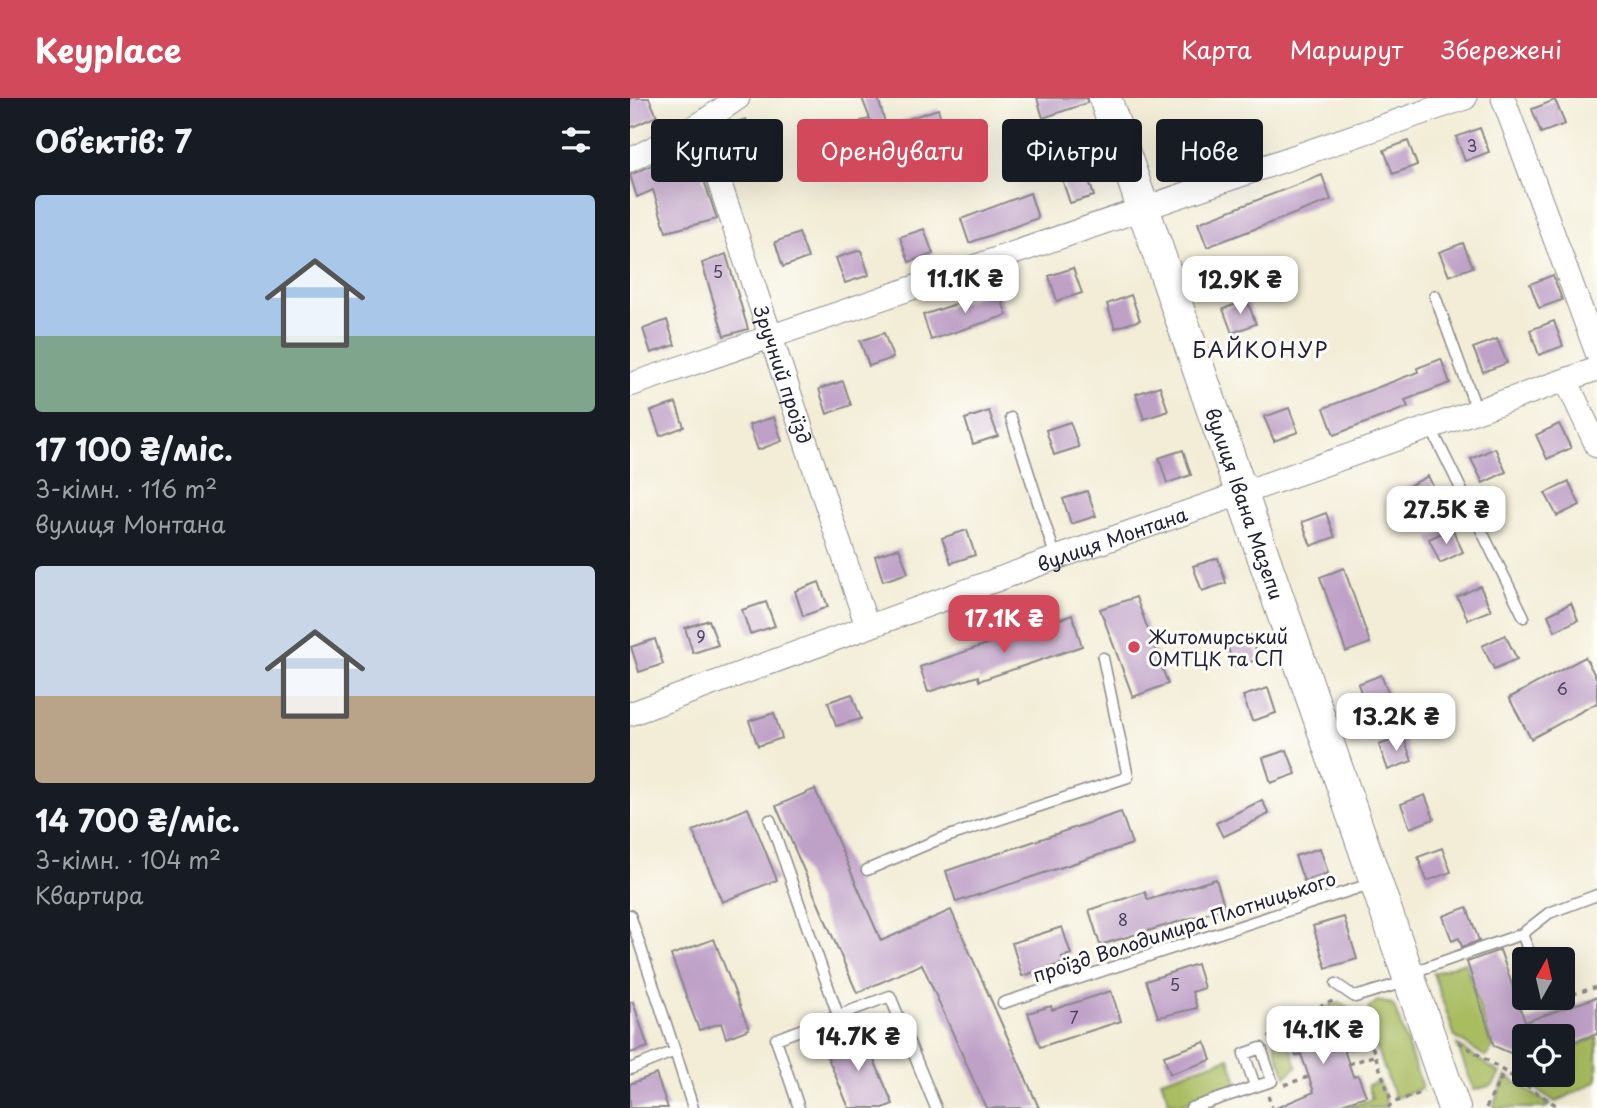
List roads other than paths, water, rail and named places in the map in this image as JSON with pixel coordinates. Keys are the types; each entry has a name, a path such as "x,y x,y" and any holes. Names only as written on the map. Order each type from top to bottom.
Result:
{"main road":[{"name":"вулиця Івана Мазепи","path":"1105,98 1454,1108"}],"street":[{"path":"707,119 738,98"},
{"path":"630,385 771,334 1465,98"},
{"path":"1503,98 1597,353"},
{"path":"630,160 651,149"},
{"name":"Зручний проїзд","path":"720,182 867,626"},
{"name":"вулиця Монтана","path":"630,714 1056,558 1597,369"},
{"path":"1566,380 1597,446"}],"lane":[{"path":"1435,296 1477,411"},
{"path":"1011,418 1056,558"},
{"path":"1431,428 1524,617"},
{"path":"867,870 937,840 1128,777 1103,658"},
{"path":"769,820 838,1015"},
{"name":"проїзд Володимира Плотницького","path":"1003,1003 1376,882"},
{"path":"1336,984 1353,995 1408,977 1522,934 1549,912 1597,895"},
{"path":"630,915 693,1108"},
{"path":"1522,934 1527,947"},
{"path":"799,1108 776,1039 890,996 936,1108"},
{"path":"1191,1108 1272,1081 1261,1048 1244,1054 1255,1086"},
{"path":"630,1069 675,1051"}],"place":[{"name":"Житомирський ОМТЦК та СП","path":"1134,647"}],"district":[{"name":"БАЙКОНУР","path":"1261,349"}]}
